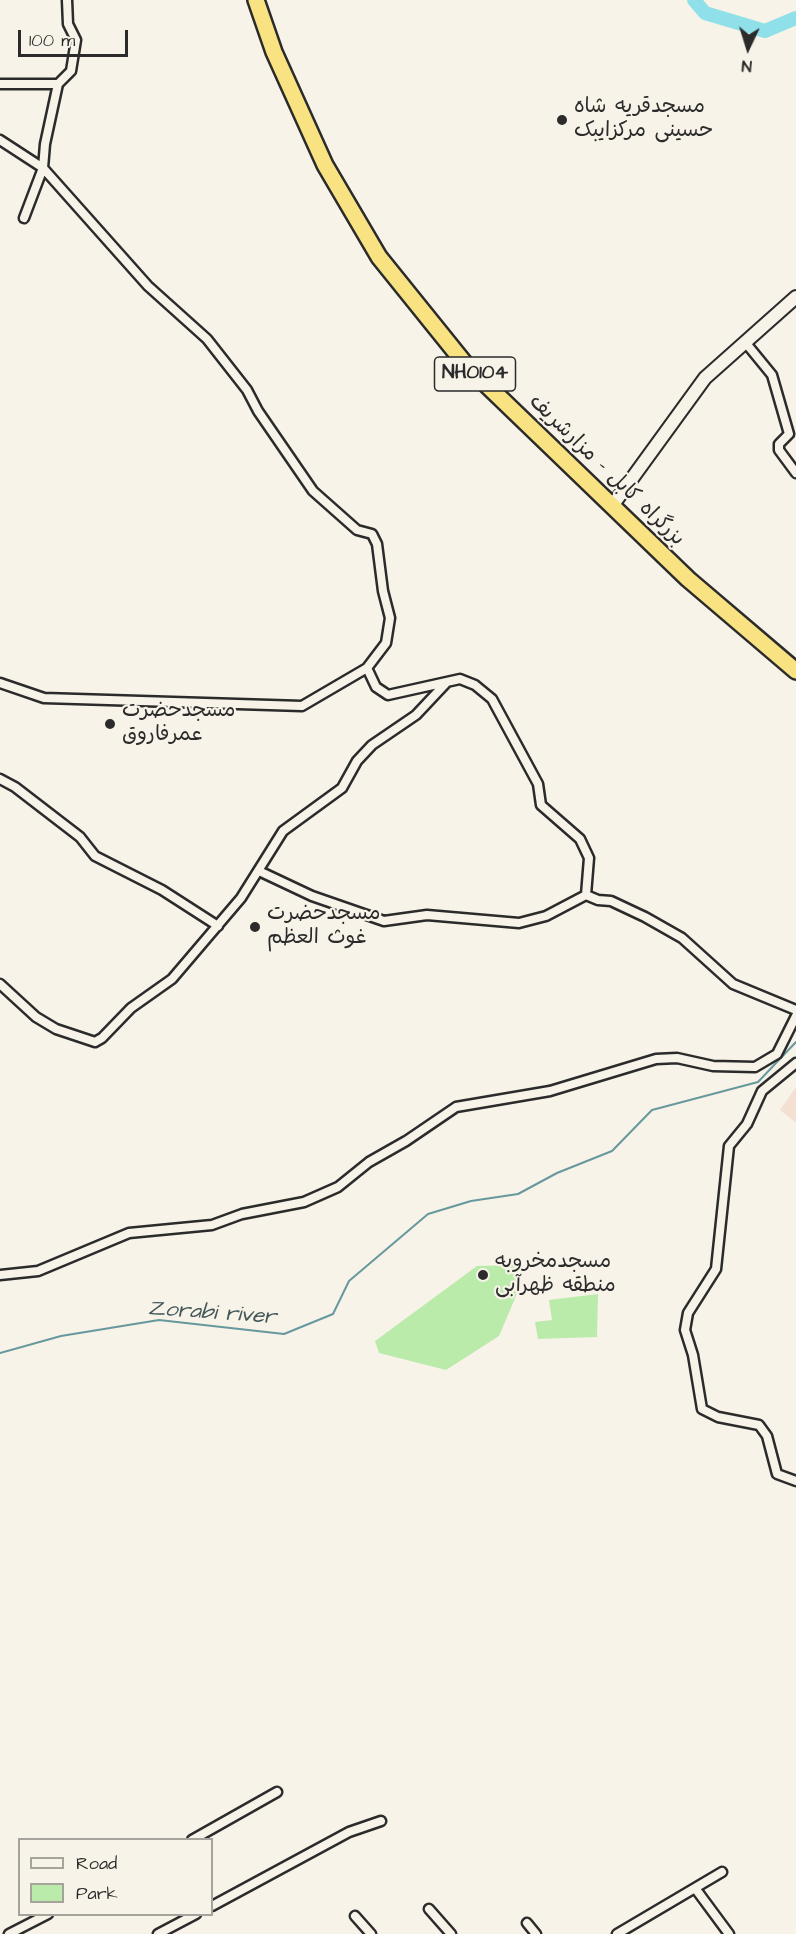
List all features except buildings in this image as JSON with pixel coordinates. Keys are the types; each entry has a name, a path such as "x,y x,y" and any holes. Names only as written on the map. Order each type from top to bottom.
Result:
{"highway":[{"name":"بزرگراه کابل - مزارشریف","path":"256,0 274,52 325,165 379,257 466,365 697,587 796,671"}],"street":[{"path":"24,218 43,168 45,144 58,84 71,71 76,40 68,24 67,0"},
{"path":"0,84 58,84"},
{"path":"0,141 43,168 148,286 207,339 247,390 258,411 313,491 357,530 372,534 377,544 383,591 390,618 386,643 368,668 302,706 44,698 0,683"},
{"path":"612,506 705,378 796,297"},
{"path":"745,342 772,375 789,434 779,444 779,450 796,472"},
{"path":"368,668 376,687 388,695 460,679 475,685 492,699 512,740 538,784 541,805 557,816 580,839 589,858 586,895"},
{"path":"0,984 36,1017 56,1029 95,1042 102,1038 131,1008 172,980 219,926 259,871 283,831 342,788 357,761 372,744 416,716 448,681"},
{"path":"0,779 15,787 80,837 95,856 162,890 219,926"},
{"path":"259,871 312,896 384,921 427,915 519,923 546,916 586,895"},
{"path":"586,895 598,900 611,901 645,917 682,938 733,984 796,1010"},
{"path":"0,1275 38,1271 129,1233 212,1225 242,1214 303,1202 338,1187 369,1162 406,1142 456,1107 550,1091 656,1059 677,1058 713,1066 754,1067 777,1054 796,1017"},
{"path":"796,1063 762,1091 747,1124 729,1146 716,1269 688,1313 685,1330 693,1354 702,1409 718,1417 759,1425 766,1436 777,1474 796,1481"},
{"path":"194,1838 277,1792"},
{"path":"213,1905 350,1832 381,1821"},
{"path":"617,1934 722,1872"},
{"path":"695,1888 729,1934"},
{"path":"429,1909 451,1934"},
{"path":"12,1933 44,1916"},
{"path":"158,1934 192,1916"},
{"path":"355,1916 371,1934"},
{"path":"526,1923 536,1934"}],"shaded area":[{"path":"796,1087 796,1123 780,1110"}],"green space":[{"path":"516,1265 516,1296 499,1336 446,1370 379,1353 375,1341 477,1266"},
{"path":"598,1294 597,1337 538,1339 535,1322 552,1320 549,1300"}],"waterway":[{"path":"694,0 705,13 765,31 796,18"},
{"name":"Zorabi river","path":"0,1353 61,1336 159,1320 284,1334 333,1314 349,1281 428,1214 471,1201 518,1194 557,1173 612,1151 652,1110 758,1082 796,1042"}],"place":[{"name":"مسجدقریه شاه حسینی مرکزایبک","path":"562,120"},
{"name":"مسجدحضرت عمرفاروق","path":"110,724"},
{"name":"مسجدحضرت غوث العظم","path":"255,927"},
{"name":"مسجدمخروبه منطقه ظهرآبی","path":"483,1275"}]}
